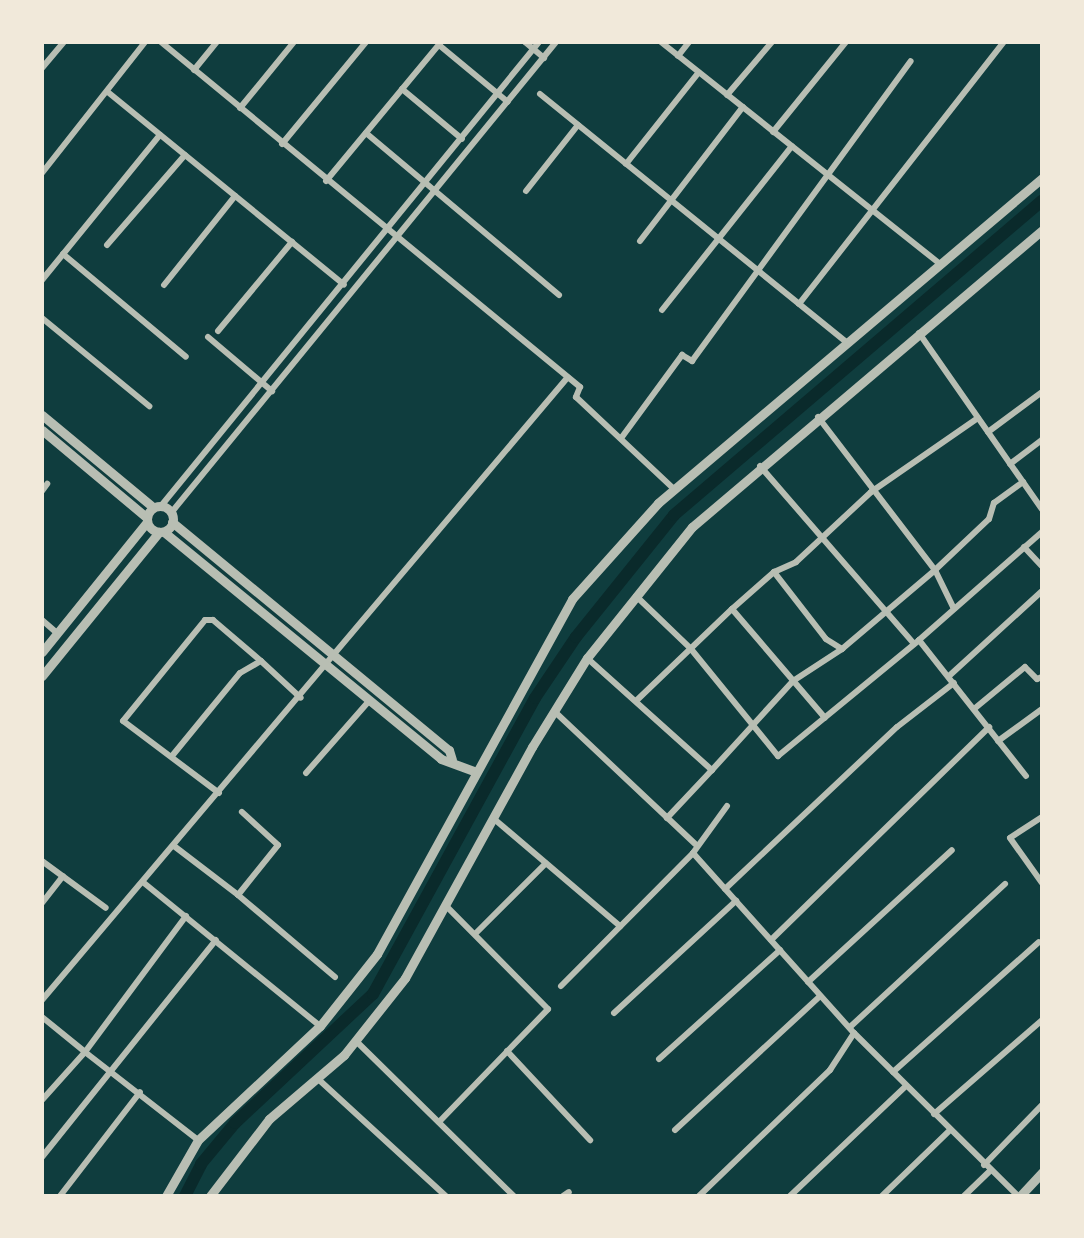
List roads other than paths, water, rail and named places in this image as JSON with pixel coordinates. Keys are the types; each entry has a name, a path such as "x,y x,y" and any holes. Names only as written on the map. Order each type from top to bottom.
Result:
{"street":[{"path":"42,68 63,42"},
{"path":"42,173 109,93 145,42"},
{"path":"161,42 396,240 580,387 576,397 622,437 675,489"},
{"path":"195,70 217,42"},
{"path":"240,108 294,42"},
{"path":"282,144 366,42"},
{"path":"525,42 544,57"},
{"path":"42,652 157,507 344,285 539,42"},
{"path":"42,676 556,42"},
{"path":"661,42 940,264"},
{"path":"678,56 689,42"},
{"path":"727,95 772,42"},
{"path":"773,132 846,42"},
{"path":"799,304 875,212 1004,42"},
{"path":"326,181 440,43 508,102"},
{"path":"622,437 682,355 692,361 826,173 911,61"},
{"path":"626,164 699,72"},
{"path":"402,89 462,139"},
{"path":"109,93 344,285"},
{"path":"540,94 847,343"},
{"path":"640,241 743,107"},
{"path":"526,191 578,125"},
{"path":"366,134 559,295"},
{"path":"42,280 160,135"},
{"path":"662,310 717,237 792,146"},
{"path":"107,244 185,155"},
{"path":"166,1196 198,1140 320,1026 377,954 572,599 675,489 1042,178"},
{"path":"164,285 235,196"},
{"path":"211,1195 269,1119 356,1041 405,978 493,818 587,658 692,527 818,416 1042,230"},
{"path":"218,331 292,242"},
{"path":"63,254 186,357"},
{"path":"42,318 149,406"},
{"path":"919,333 1042,509"},
{"path":"208,337 272,391"},
{"path":"42,1000 336,657 568,377"},
{"path":"988,432 1042,392"},
{"path":"42,415 172,518 448,750 452,759"},
{"path":"818,416 872,492 935,570 954,609"},
{"path":"636,702 732,609 774,572 796,562 872,492 978,418"},
{"path":"42,430 161,532 329,665 441,759 452,759 476,771"},
{"path":"1010,464 1042,440"},
{"path":"760,466 885,613 949,676 1026,776"},
{"path":"667,818 793,681 842,649 935,570 989,519 994,503 1023,482"},
{"path":"42,491 47,484"},
{"path":"636,596 691,649 778,756 916,642 1042,532"},
{"path":"1024,547 1042,566"},
{"path":"774,572 826,639 842,649"},
{"path":"243,596 251,586"},
{"path":"949,676 1042,591"},
{"path":"732,609 825,718"},
{"path":"42,620 57,633"},
{"path":"219,793 123,721 205,620 213,620 301,698"},
{"path":"587,658 712,770"},
{"path":"171,756 240,673 261,662"},
{"path":"974,709 1025,667 1037,679 1042,676"},
{"path":"725,889 897,727 954,683"},
{"path":"306,773 370,700"},
{"path":"999,741 1042,709"},
{"path":"554,711 695,844"},
{"path":"771,940 988,727"},
{"path":"561,986 693,853 695,844 727,806"},
{"path":"238,895 278,845 242,812"},
{"path":"1042,817 1010,838 1042,884"},
{"path":"493,818 620,926"},
{"path":"174,846 238,895 334,977"},
{"path":"808,982 952,850"},
{"path":"693,853 820,996 990,1171 1019,1196 1042,1172"},
{"path":"42,861 106,908"},
{"path":"476,934 546,863"},
{"path":"42,903 63,876"},
{"path":"144,883 320,1026"},
{"path":"699,1196 830,1070 852,1030 1005,884"},
{"path":"614,1013 736,901"},
{"path":"439,1122 548,1009 445,905"},
{"path":"42,1100 85,1052 186,916"},
{"path":"42,1157 216,940"},
{"path":"893,1072 1039,942"},
{"path":"658,1059 780,950"},
{"path":"675,1131 820,996"},
{"path":"42,1017 198,1140"},
{"path":"934,1114 1042,1020"},
{"path":"356,1041 514,1196"},
{"path":"507,1051 590,1140"},
{"path":"317,1078 446,1196"},
{"path":"790,1196 906,1086"},
{"path":"60,1196 140,1092"},
{"path":"984,1165 1042,1105"},
{"path":"882,1196 950,1130"},
{"path":"964,1196 990,1171"}],"waterway":[{"path":"185,1196 201,1164 235,1123 373,994 535,698 576,637 674,515 1042,201"}]}
